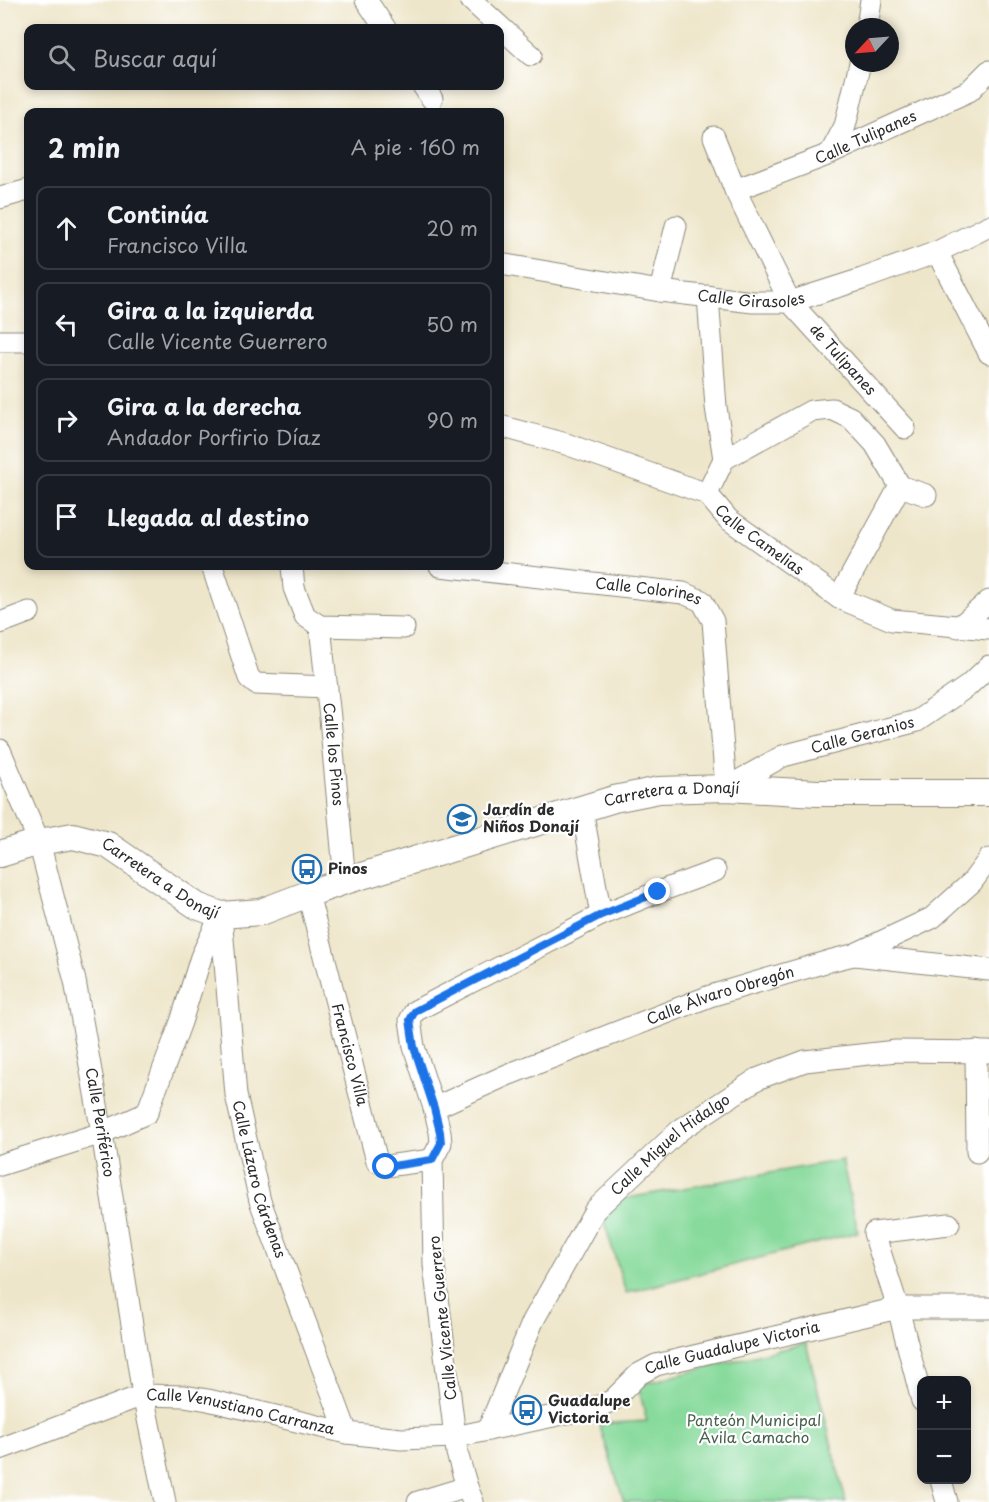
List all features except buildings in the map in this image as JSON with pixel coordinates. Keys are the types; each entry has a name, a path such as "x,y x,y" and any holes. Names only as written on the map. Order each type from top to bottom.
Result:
{"main road":[{"name":"Carretera a Donají","path":"0,854 39,842 73,836 108,845 197,906 221,915 261,912 345,881 614,799 659,790 726,788 818,793 989,793"}],"street":[{"path":"366,0 382,24"},
{"path":"471,0 497,24"},
{"path":"868,18 871,0"},
{"path":"504,30 531,55"},
{"name":"Calle Tulipanes","path":"735,190 830,154 969,91 989,71"},
{"path":"830,154 845,126 858,72"},
{"name":"de Tulipanes","path":"714,137 735,190 790,302 905,428"},
{"path":"0,198 24,191"},
{"path":"660,291 676,226"},
{"name":"Calle Girasoles","path":"504,265 660,291 753,302 790,302 937,252 989,226"},
{"path":"937,252 989,353"},
{"path":"707,494 724,459 716,407 708,296"},
{"path":"0,341 24,341"},
{"path":"724,459 811,411 832,409 851,418 875,444 900,486 926,495"},
{"name":"Calle Camelias","path":"504,427 566,444 707,494 728,519 839,598 892,620 989,629"},
{"path":"839,598 900,486"},
{"path":"213,570 249,678 256,684 327,687"},
{"path":"292,570 294,588 305,616 320,626 404,628"},
{"name":"Calle Colorines","path":"476,570 683,593 702,601 713,621 726,788"},
{"path":"959,627 989,601"},
{"path":"0,623 29,612"},
{"name":"Calle los Pinos","path":"320,626 345,881"},
{"name":"Calle Geranios","path":"726,788 783,756 917,720 968,686 989,666"},
{"name":"Calle Periférico","path":"0,750 39,842 75,981 102,1133 143,1395 165,1502"},
{"path":"582,809 601,915 715,871"},
{"name":"Calle Álvaro Obregón","path":"434,1108 507,1076 710,996 853,955 932,918 972,882 989,859"},
{"name":"Francisco Villa","path":"308,894 377,1161 386,1167 432,1160"},
{"path":"0,1166 102,1133 147,1113 181,1022 201,957 221,915"},
{"name":"Calle Lázaro Cárdenas","path":"221,915 236,1095 260,1201 346,1433"},
{"name":"Calle Vicente Guerrero","path":"418,1502 470,1495 457,1453 434,1265 432,1160 441,1143 440,1132 414,1047 410,1020 415,1011 601,915"},
{"path":"853,955 989,970"},
{"name":"Calle Miguel Hidalgo","path":"488,1430 533,1321 595,1210 680,1130 757,1079 805,1061 896,1051 982,1052"},
{"path":"977,1152 982,1052"},
{"path":"917,1385 898,1308 874,1233 949,1224"},
{"name":"Calle Guadalupe Victoria","path":"455,1437 600,1406 613,1400 639,1374 656,1365 898,1308 989,1308"},
{"name":"Calle Venustiano Carranza","path":"0,1449 143,1395 164,1394 200,1398 346,1433 401,1439 455,1437"},
{"path":"942,1484 947,1502"}],"green space":[{"path":"842,1160 858,1232 626,1293 602,1215 622,1199"},
{"name":"Panteón Municipal Ávila Camacho","path":"806,1343 846,1502 624,1502 599,1424 647,1421 638,1385"}],"place":[{"name":"Jardín de Niños Donají","path":"462,819"},
{"name":"Pinos","path":"307,869"},
{"name":"Guadalupe Victoria","path":"527,1410"}],"route":[{"path":"386,1167 432,1160 441,1143 434,1108 410,1028 410,1020 415,1011 601,915 658,892"}]}
